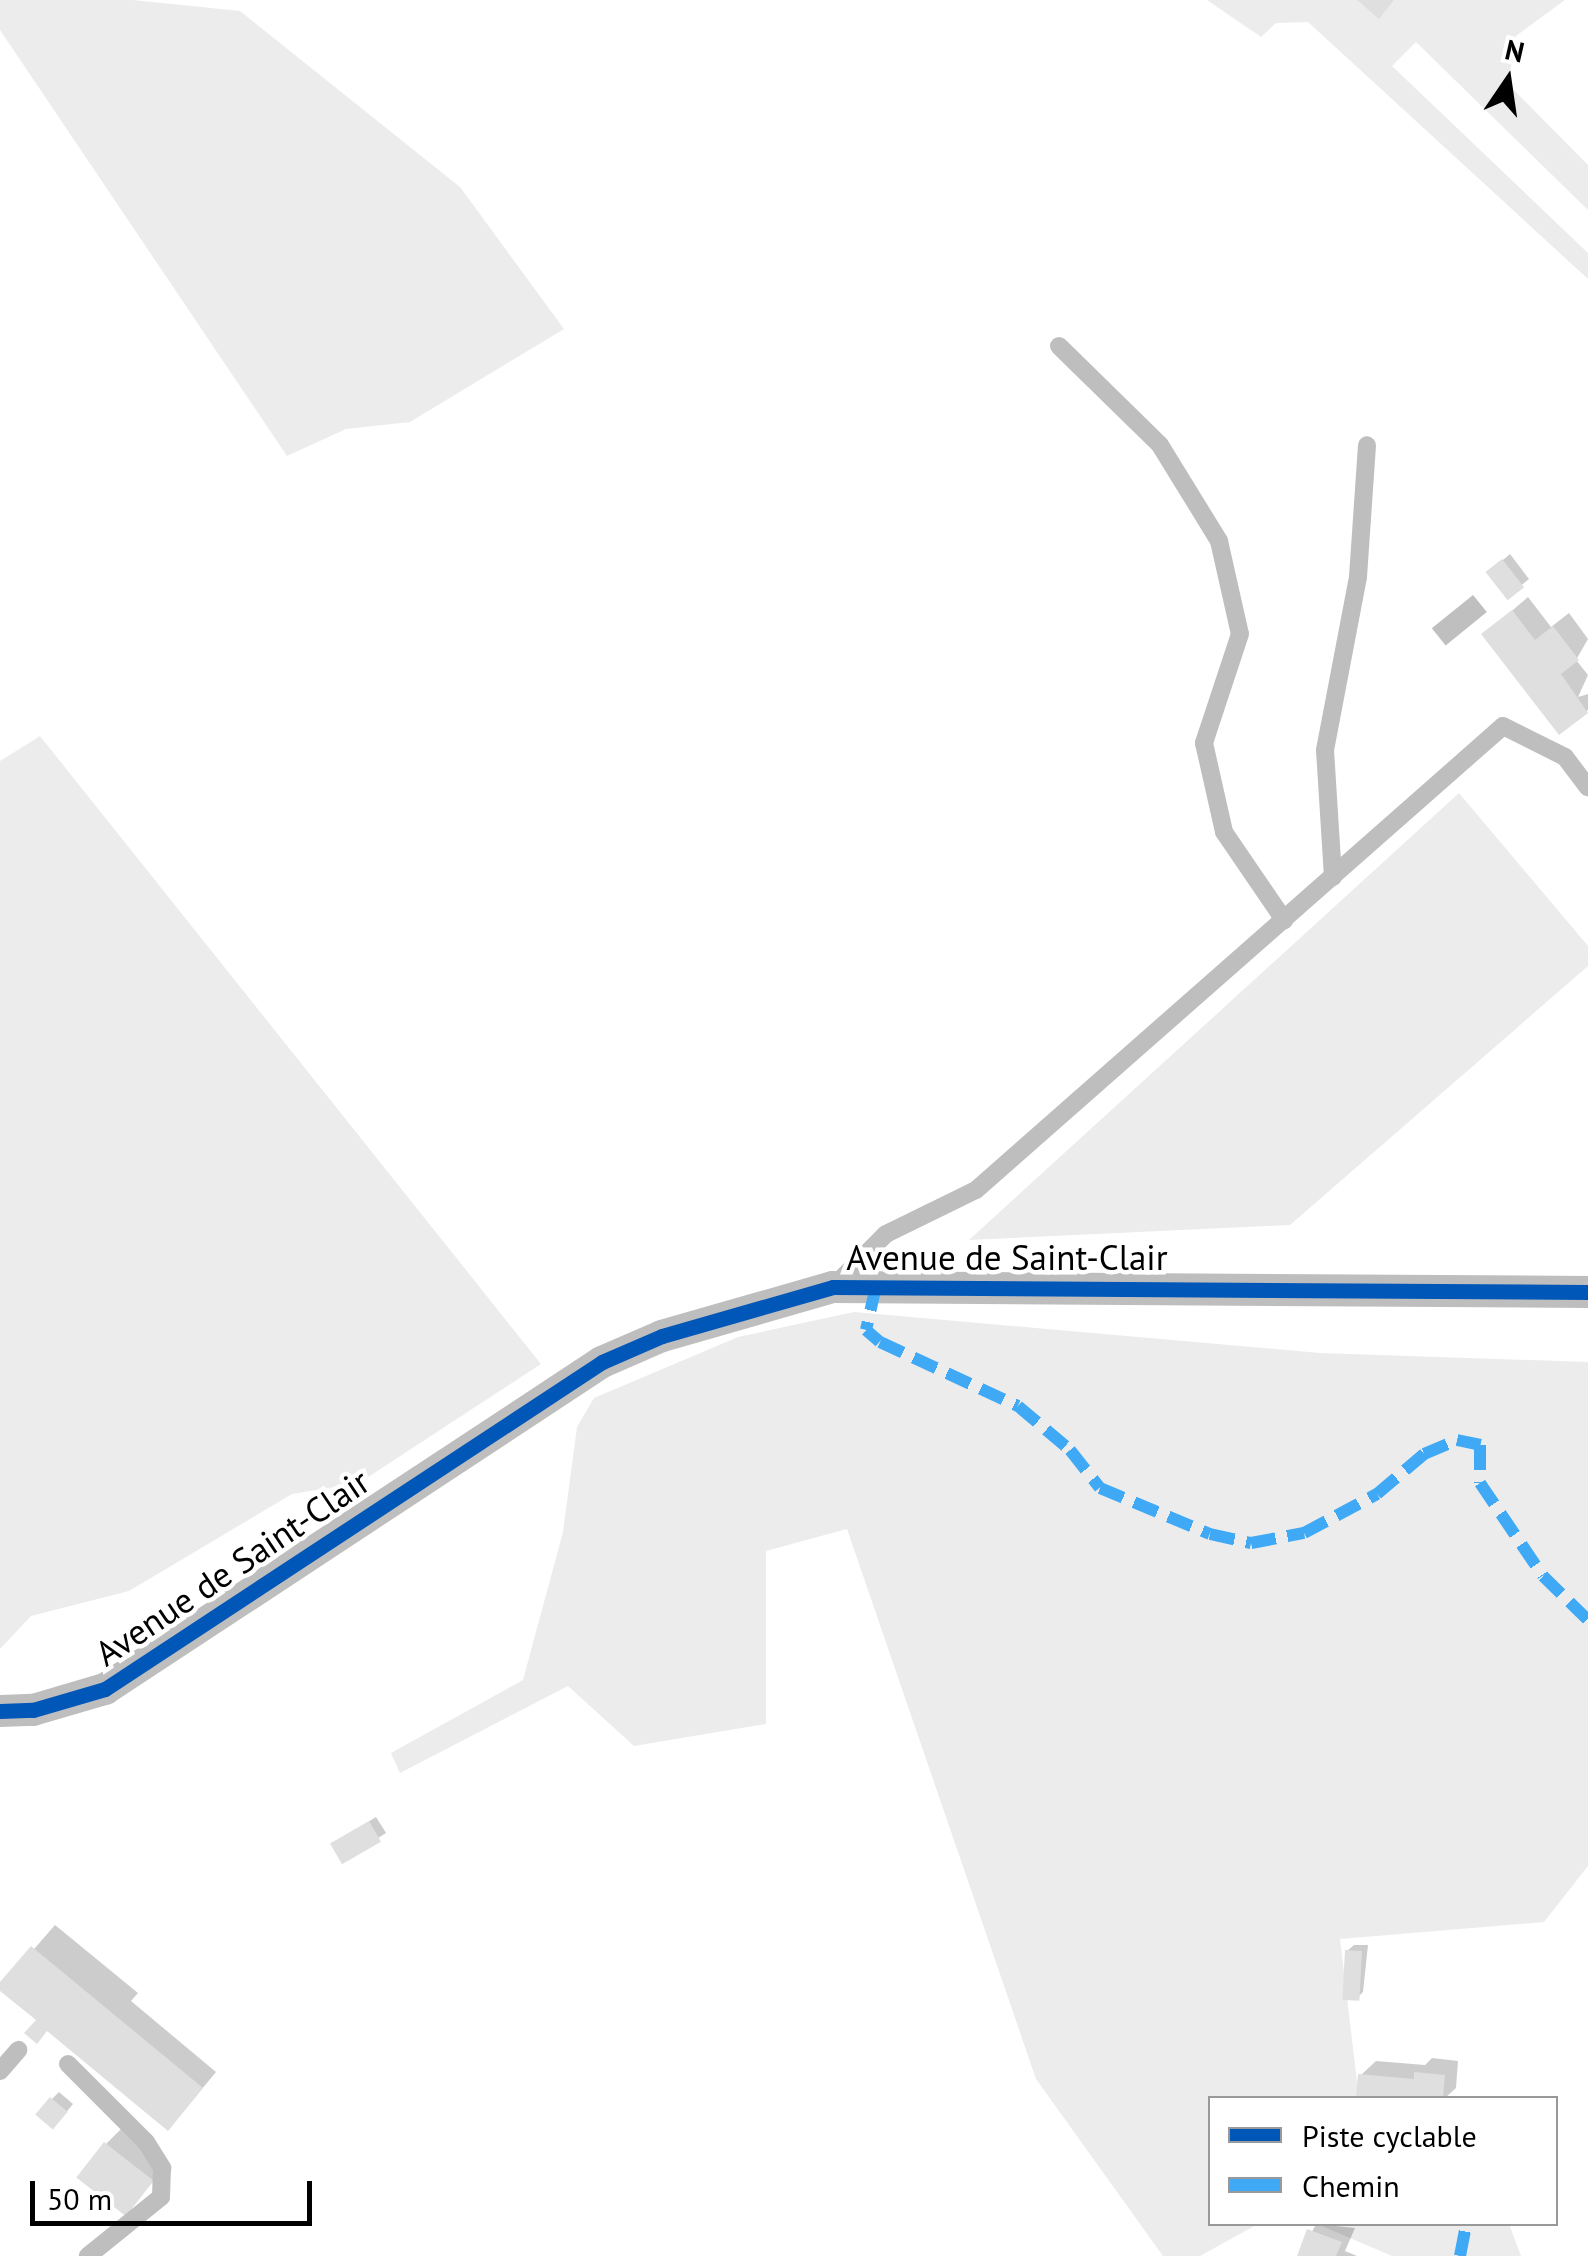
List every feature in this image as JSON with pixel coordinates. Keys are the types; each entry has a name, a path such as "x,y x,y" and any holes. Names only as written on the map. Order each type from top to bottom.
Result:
{"street":[{"name":"Avenue de Saint-Clair","path":"0,1711 34,1710 105,1689 602,1362 662,1336 832,1287 1588,1292"}],"lane":[{"path":"1059,346 1160,445 1219,541 1240,634 1204,743 1224,832 1284,920"},
{"path":"1333,878 1325,750 1358,577 1368,445"},
{"path":"832,1287 886,1234 976,1190 1503,726 1565,757 1588,787"},
{"path":"0,2071 18,2050"},
{"path":"68,2064 146,2142 162,2168 161,2197 88,2256"}],"shaded area":[{"path":"0,0 133,0 240,11 460,187 564,329 410,422 346,429 287,456 0,30"},
{"path":"1207,0 1565,0 1516,36 1508,84 1588,165 1588,210 1416,42 1392,66 1588,253 1588,279 1308,22 1276,23 1261,37"},
{"path":"1473,595 1487,612 1446,645 1432,628"},
{"path":"40,736 541,1364 359,1483 292,1494 129,1591 31,1616 0,1649 0,761"},
{"path":"1459,793 1588,946 1588,966 1290,1225 969,1240"},
{"path":"854,1312 1320,1353 1588,1362 1588,1866 1544,1922 1340,1939 1359,2096 1208,2096 1208,2226 1254,2226 1200,2256 1163,2256 1036,2079 847,1529 766,1551 766,1724 634,1746 568,1686 400,1773 391,1753 523,1680 563,1532 577,1427 594,1398 738,1337"},
{"path":"1322,2226 1510,2226 1521,2256 1392,2256"}],"building":[{"path":"1357,0 1394,0 1379,19"},
{"path":"1502,559 1524,587 1508,600 1485,572"},
{"path":"1512,610 1535,640 1553,626 1579,660 1561,674 1588,713 1559,735 1481,634"},
{"path":"369,1821 381,1842 342,1864 330,1844"},
{"path":"31,1946 203,2088 168,2131 47,2031 37,2044 24,2033 36,2020 0,1991 0,1982"},
{"path":"1345,1950 1362,1951 1359,2001 1342,2000"},
{"path":"1414,2072 1445,2075 1443,2096 1356,2096 1358,2074 1414,2079"},
{"path":"50,2097 68,2112 53,2129 35,2115"},
{"path":"104,2142 154,2181 126,2216 76,2177"},
{"path":"1307,2229 1342,2242 1336,2256 1297,2256"}],"marked path":[{"path":"876,1286 866,1330 880,1342 1018,1406 1070,1450 1100,1488 1210,1534 1251,1543 1304,1533 1377,1494 1424,1454 1457,1440 1480,1445 1480,1483 1543,1576 1588,1620"},
{"path":"1460,2256 1466,2226"}],"cycle path":[{"path":"0,1711 33,1710 105,1689 602,1362 662,1336 833,1287 1588,1292"}]}
